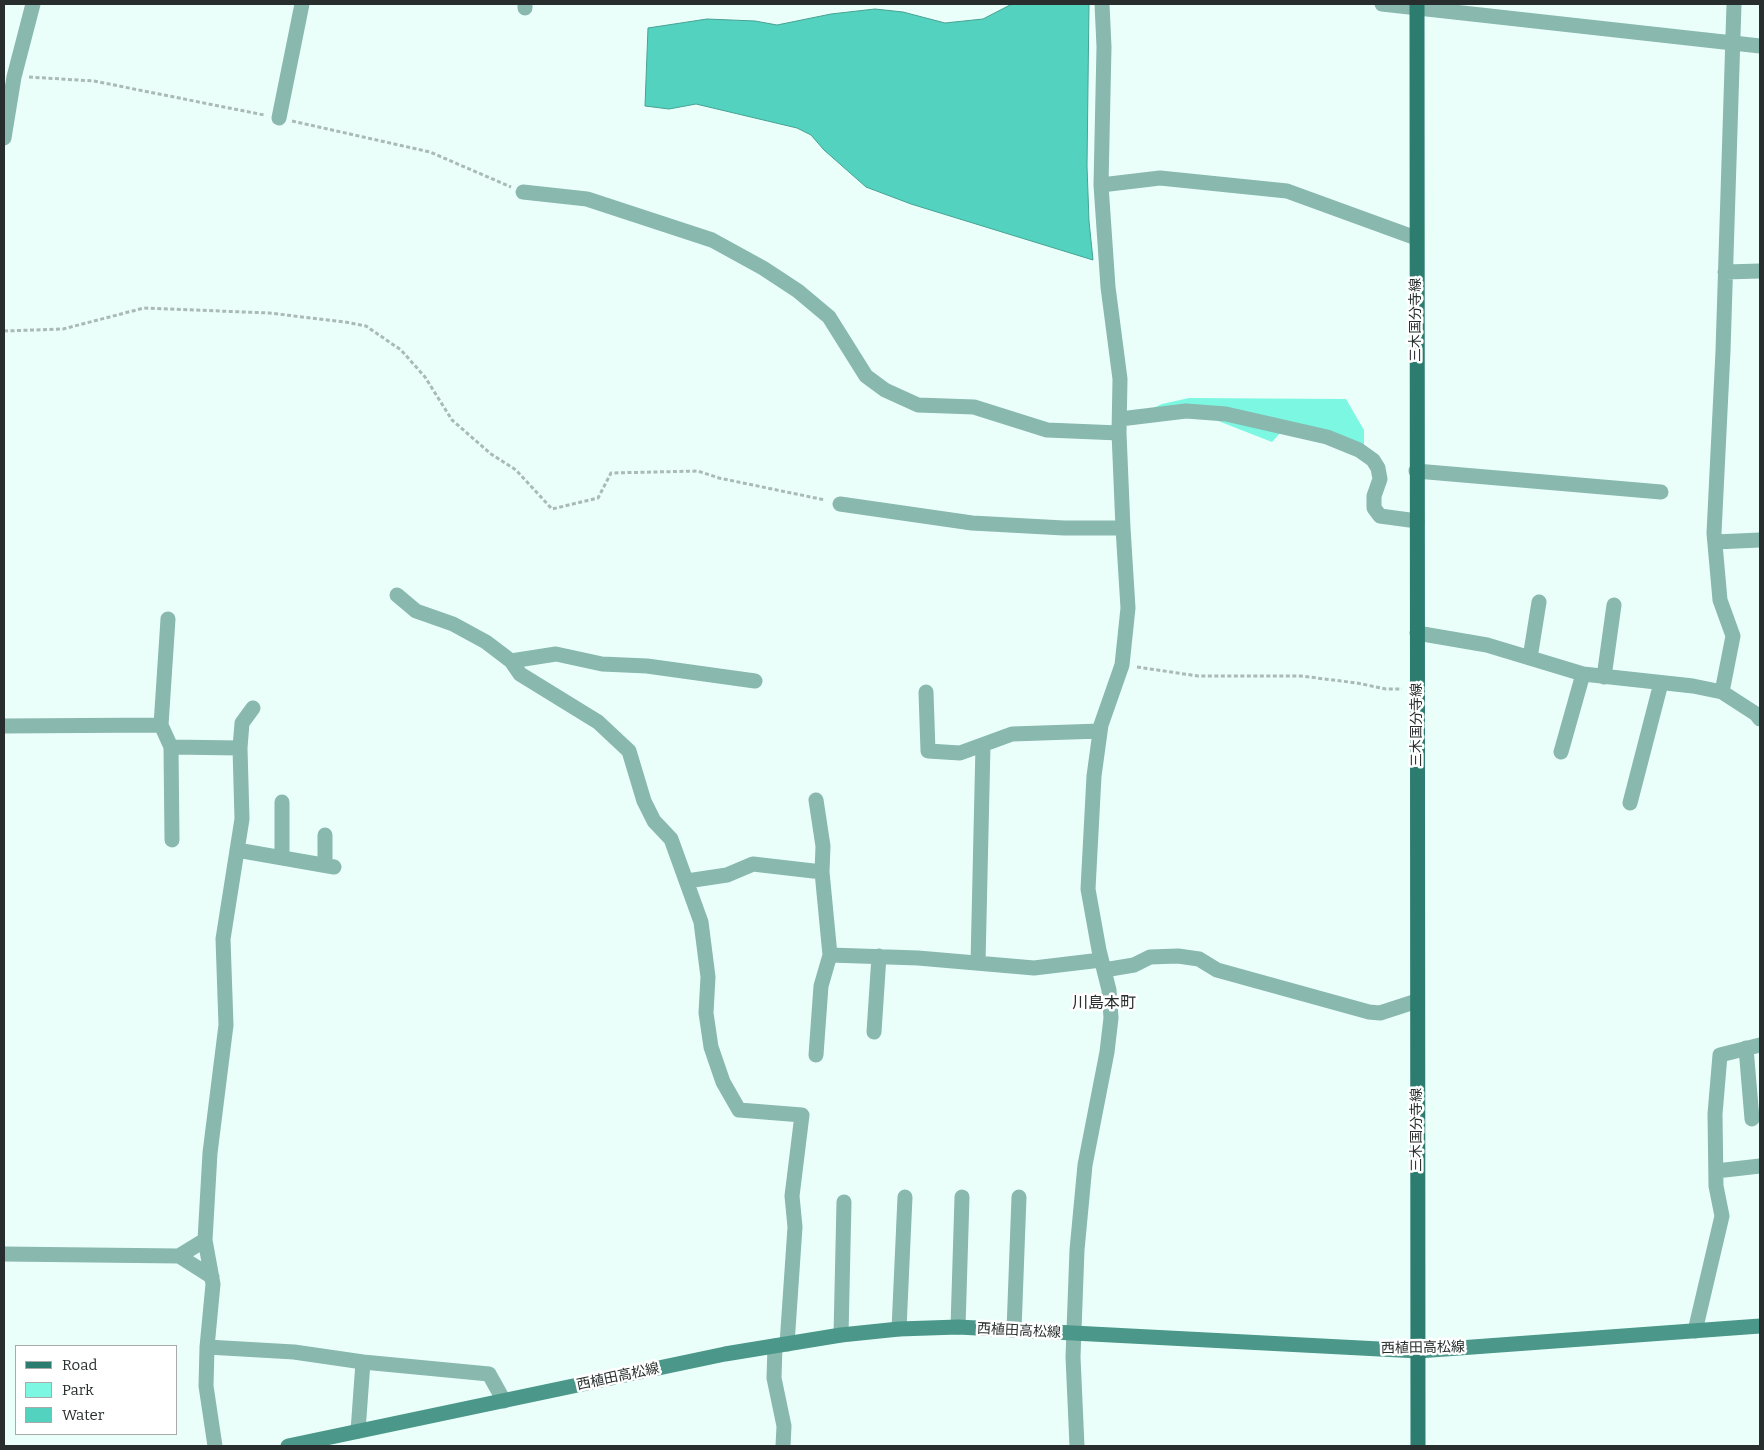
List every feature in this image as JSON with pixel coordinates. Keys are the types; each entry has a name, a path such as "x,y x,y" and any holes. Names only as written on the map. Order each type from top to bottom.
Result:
{"main road":[{"name":"三木国分寺線","path":"1417,6 1418,1446"},
{"name":"西植田高松線","path":"288,1446 725,1354 841,1335 899,1329 958,1328 1014,1330 1418,1350 1760,1326"}],"street":[{"path":"4,138 14,77 33,4"},
{"path":"279,118 302,4"},
{"path":"1077,1446 1073,1334 1076,1250 1085,1165 1107,1052 1111,1018 1109,990 1088,889 1094,776 1100,731 1122,665 1128,608 1119,426 1120,379 1108,287 1101,185 1104,47 1102,4"},
{"path":"1382,4 1417,6 1760,46"},
{"path":"1722,692 1733,636 1720,600 1715,542 1734,4"},
{"path":"1101,185 1160,178 1287,191 1416,238"},
{"path":"523,192 587,199 712,240 763,268 798,291 829,317 866,376 886,390 918,405 974,407 1047,430 1119,426 1186,411 1226,414 1327,437 1359,450 1373,460 1378,468 1380,479 1374,496 1374,508 1380,516 1417,521"},
{"path":"1725,272 1760,271"},
{"path":"1416,471 1661,492"},
{"path":"840,504 972,523 1064,528 1123,528"},
{"path":"1715,542 1760,540"},
{"path":"397,596 416,611 453,624 486,642 511,660 520,674 598,722 629,751 644,801 654,821 671,839 701,922 708,977 706,1013 711,1047 723,1082 739,1110 802,1115 792,1196 795,1227 781,1345 774,1378 784,1426 782,1446"},
{"path":"1530,658 1539,602"},
{"path":"1604,676 1614,605"},
{"path":"168,619 161,725 171,747 172,840"},
{"path":"1417,633 1487,645 1583,674 1693,686 1722,692 1756,714 1760,719"},
{"path":"511,660 556,654 602,664 647,666 755,681"},
{"path":"1561,752 1583,674"},
{"path":"1630,803 1661,683"},
{"path":"926,692 928,751 960,753 1012,734 1100,731"},
{"path":"215,1446 206,1386 207,1347 213,1284 205,1240 210,1153 226,1025 223,939 242,819 240,748 242,723 253,708"},
{"path":"4,726 161,725"},
{"path":"978,963 983,745"},
{"path":"171,747 240,748"},
{"path":"816,800 823,846 822,872 830,955 821,986 816,1054"},
{"path":"282,802 282,858"},
{"path":"236,850 329,866 325,835"},
{"path":"687,882 727,875 753,864 822,872"},
{"path":"830,955 918,958 1034,968 1134,965 1150,957 1178,956 1199,959 1217,970 1369,1012 1380,1012 1417,1001"},
{"path":"874,1032 879,956"},
{"path":"1695,1331 1722,1216 1716,1186 1715,1114 1720,1055 1753,1047 1752,1119"},
{"path":"1716,1171 1760,1166"},
{"path":"899,1329 905,1197"},
{"path":"958,1328 962,1197"},
{"path":"1014,1330 1019,1197"},
{"path":"841,1335 844,1202"},
{"path":"179,1256 205,1240"},
{"path":"4,1254 179,1256 212,1277"},
{"path":"207,1347 294,1352 363,1362 489,1374 504,1401"},
{"path":"358,1432 363,1362"}],"path":[{"path":"4,331 63,329 144,308 269,313 366,326 401,350 426,377 452,420 491,454 516,470 552,509 598,498 611,473 698,471 719,478 840,504"},
{"path":"1122,665 1198,676 1301,676 1357,683 1386,689 1417,689"}],"green space":[{"path":"1189,398 1346,399 1364,430 1364,448 1290,422 1272,442 1208,417 1142,413 1162,404"}],"water":[{"path":"1012,4 1089,4 1087,166 1089,221 1093,260 911,204 866,187 824,150 811,135 797,128 696,104 669,109 645,106 648,28 707,19 755,21 777,25 831,14 875,9 903,12 945,23 983,19"}],"district":[{"name":"川島本町","path":"1104,1004"}]}
